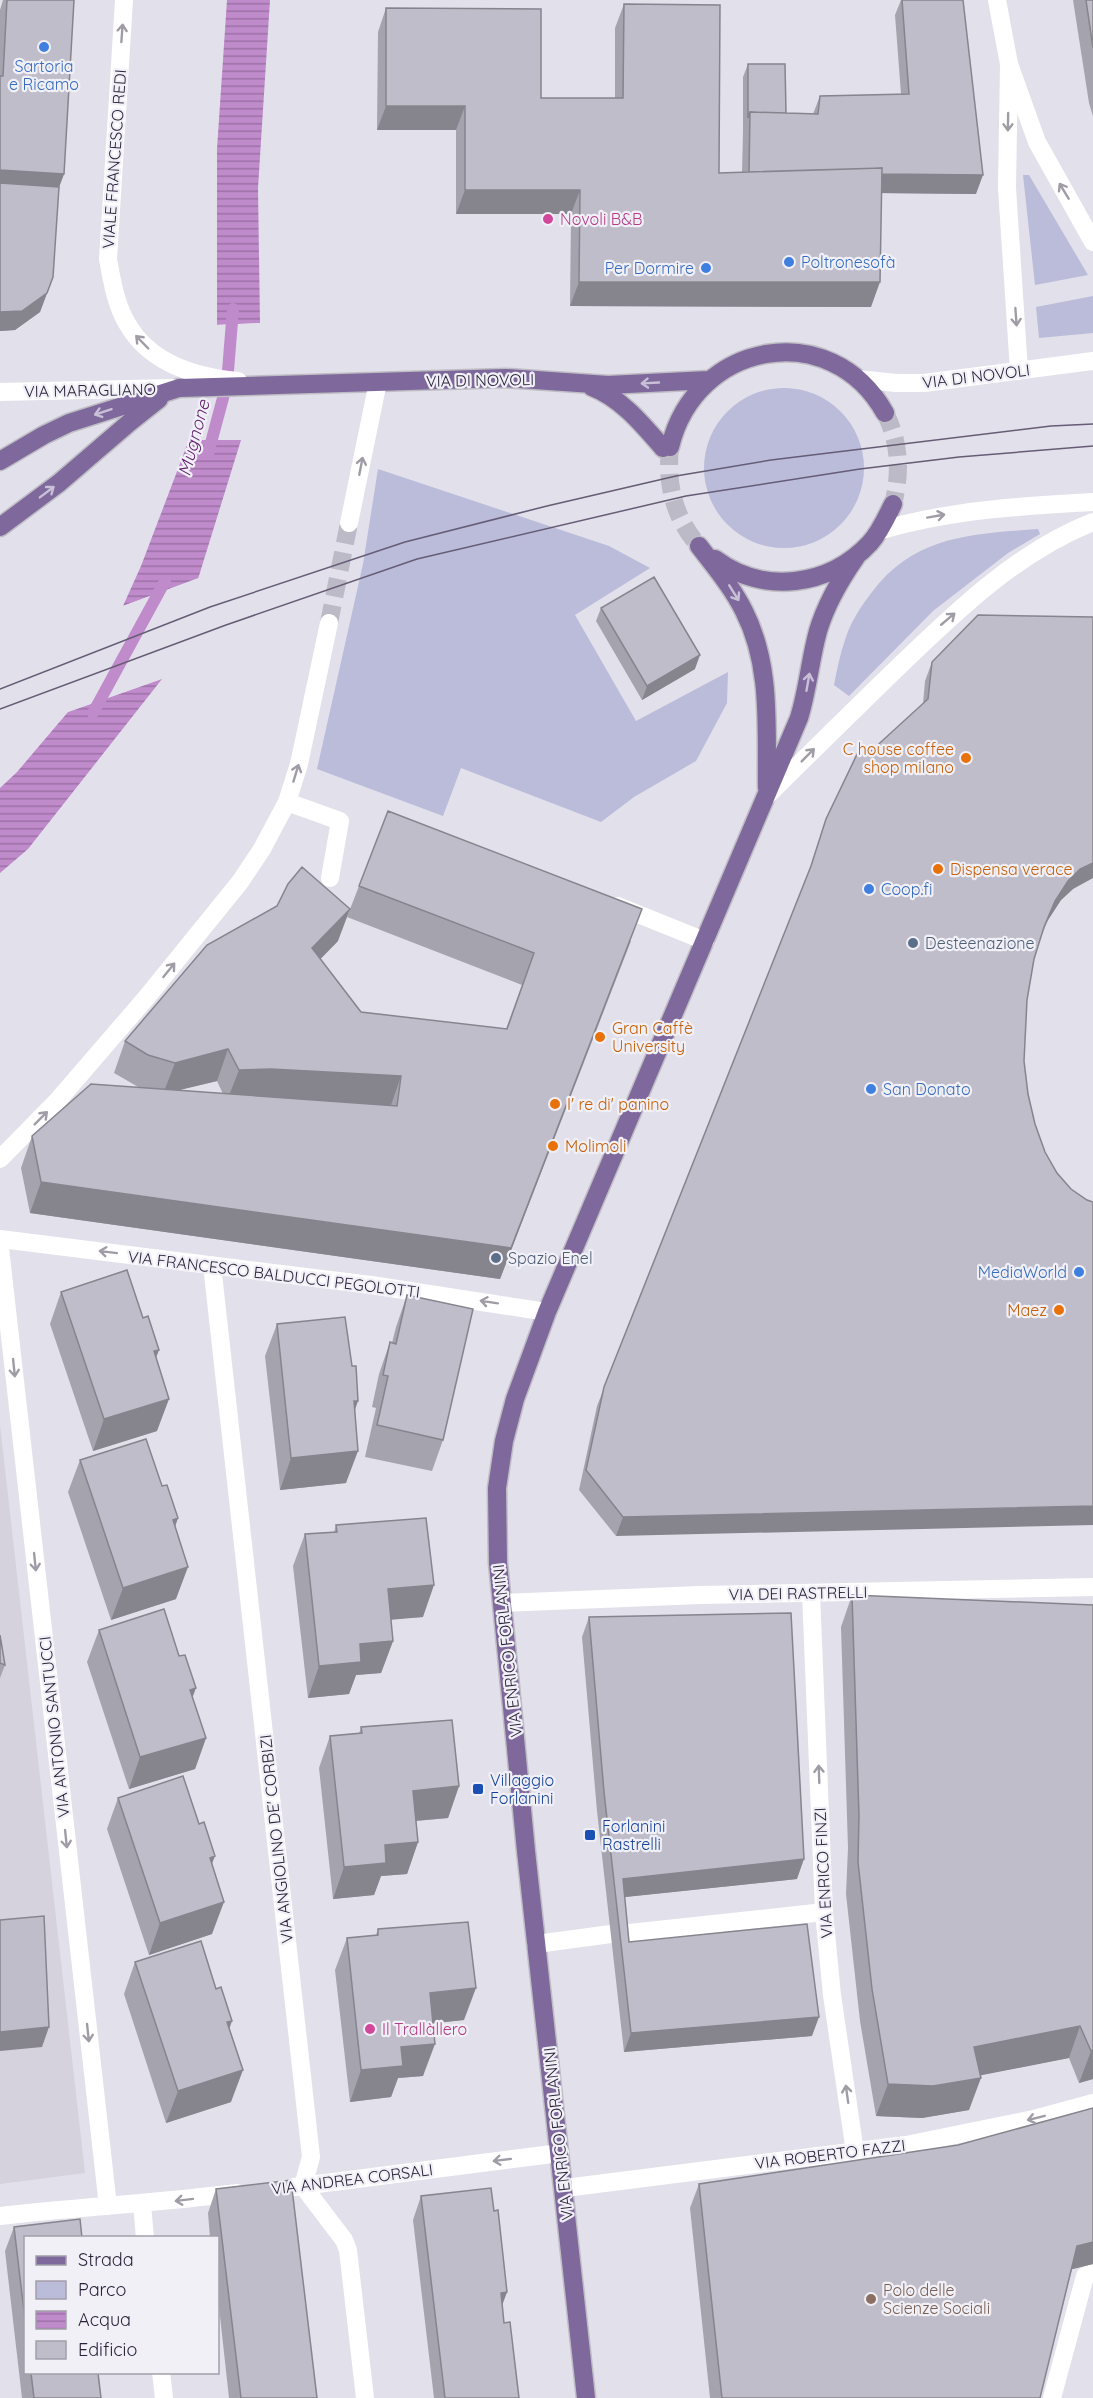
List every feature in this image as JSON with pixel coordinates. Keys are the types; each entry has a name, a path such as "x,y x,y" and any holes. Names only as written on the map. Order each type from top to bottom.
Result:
{"main road":[{"name":"VIA DI NOVOLI","path":"582,383 613,398 666,448 691,399 708,380 739,361 761,354 801,353 824,359 858,379 878,400 885,413"},
{"name":"VIA DI NOVOLI","path":"186,383 284,384 506,378 618,385 708,380"},
{"path":"0,461 69,423 186,383"},
{"path":"0,527 58,483 152,404 186,383"},
{"path":"856,557 879,531 892,504"},
{"name":"VIA ENRICO FORLANINI","path":"767,796 765,678 758,647 744,611 732,590 699,546 719,562 742,575 784,582 820,576 856,557"},
{"name":"VIA ENRICO FORLANINI","path":"586,2398 536,1944 498,1563 497,1488 503,1449 515,1399 547,1311 799,718 818,631 840,580 856,557"}],"street":[{"name":"VIALE FRANCESCO REDI","path":"124,0 108,259 127,324 140,342 186,383"},
{"path":"997,0 1009,64 1045,160 1093,242"},
{"path":"1009,64 1007,188 1019,371"},
{"name":"VIA DI NOVOLI","path":"858,379 924,383 1093,362"},
{"path":"349,523 378,382"},
{"name":"VIA MARAGLIANO","path":"0,392 186,383"},
{"path":"879,531 918,519 957,513 1093,502"},
{"path":"767,796 956,612 1011,569 1047,545 1093,522"},
{"path":"0,1159 72,1084 147,998 240,882 262,849 287,802 311,713 329,623"},
{"path":"287,802 340,821 330,878"},
{"path":"598,898 705,940"},
{"path":"72,1084 91,1095"},
{"name":"VIA FRANCESCO BALDUCCI PEGOLOTTI","path":"0,1239 212,1265 547,1311"},
{"name":"VIA ANTONIO SANTUCCI","path":"0,1248 108,2206"},
{"name":"VIA ANGIOLINO DE' CORBIZI","path":"212,1265 311,2157 303,2186"},
{"name":"VIA DEI RASTRELLI","path":"503,1603 569,1599 1093,1587"},
{"name":"VIA ENRICO FINZI","path":"811,1593 824,1912 832,1995 855,2152"},
{"path":"536,1944 824,1912"},
{"name":"VIA ROBERTO FAZZI","path":"564,2188 906,2145 1034,2119 1093,2103"},
{"name":"VIA ANDREA CORSALI","path":"280,2188 560,2153"},
{"path":"303,2186 344,2241 348,2250 365,2398"},
{"name":"VIA ANDREA CORSALI","path":"0,2216 142,2204 257,2191"},
{"path":"142,2204 146,2236"},
{"path":"1052,2398 1084,2276 1093,2273"},
{"path":"161,2374 164,2398"}],"shaded area":[{"path":"0,1425 85,2173 0,2184"}],"green space":[{"path":"1023,175 1029,175 1088,275 1035,285"},
{"path":"1093,296 1093,333 1039,338 1036,307"},
{"path":"784,388 815,394 840,412 858,437 864,468 858,499 840,524 815,542 784,548 753,542 728,524 710,499 704,468 710,437 728,412 753,394"},
{"path":"378,469 609,546 650,568 575,615 636,721 728,672 727,703 696,761 634,797 601,822 461,768 443,816 317,769 363,564"},
{"path":"1038,529 1040,534 1008,553 933,611 849,696 834,685 843,645 856,615 889,573 907,559 926,548 946,541 990,533"}],"water":[{"path":"227,0 270,0 258,188 260,323 217,325 217,149"},
{"path":"189,440 241,440 198,579 123,606 141,566"},
{"path":"162,679 28,849 0,873 0,788 17,772 68,712"}],"pier":[{"path":"263,323 260,326 216,328 214,325"},
{"path":"189,437 241,437 244,440 185,440"},
{"path":"201,577 199,582 124,609 120,607"},
{"path":"161,676 164,678 62,714 67,709"}],"building":[{"path":"7,0 74,0 64,174 0,170 0,76 3,76"},
{"path":"902,0 963,0 983,175 882,174 882,168 749,172 750,112 818,114 820,96 909,94"},
{"path":"1086,0 1093,0 1093,48"},
{"path":"624,4 720,5 719,173 882,168 880,282 579,282 580,190 465,190 465,106 386,106 386,8 541,9 541,98 623,98"},
{"path":"748,64 785,64 786,113 750,112 748,118"},
{"path":"0,183 59,187 53,277 47,293 22,311 0,312"},
{"path":"654,577 700,655 647,686 601,608"},
{"name":"San Donato","path":"978,615 1093,617 1093,863 1080,869 1068,881 1055,901 1044,927 1034,959 1027,1000 1024,1061 1028,1094 1045,1152 1057,1173 1071,1189 1093,1202 1093,1506 623,1517 586,1470 604,1387 811,866 826,819 860,748 870,752 928,699 932,662"},
{"path":"388,811 642,909 511,1248 41,1182 32,1136 91,1084 397,1106 401,1076 271,1069 239,1070 228,1049 175,1063 148,1055 125,1041 207,945 277,906 288,884 302,867 350,909 312,948 361,1012 507,1029 534,953 359,886"},
{"path":"127,1270 143,1318 148,1316 159,1350 154,1351 169,1399 104,1419 61,1292"},
{"path":"407,1295 473,1309 443,1440 377,1425 388,1376 383,1375 390,1342 396,1344"},
{"path":"345,1317 352,1366 356,1366 358,1401 354,1401 358,1451 291,1458 277,1324"},
{"path":"146,1439 162,1486 167,1485 178,1518 173,1520 188,1567 123,1588 80,1460"},
{"path":"426,1518 434,1585 388,1589 393,1641 360,1644 361,1662 319,1666 305,1534 337,1532 336,1525"},
{"path":"852,1595 1093,1605 1093,2050 1091,2051 1080,2026 974,2047 981,2078 933,2086 888,2084 872,1989 858,1862 859,1816"},
{"path":"164,1609 179,1656 185,1655 196,1688 190,1690 206,1738 140,1757 99,1630"},
{"path":"791,1613 804,1859 623,1879 629,1942 807,1924 819,2017 631,2033 604,1792 589,1617"},
{"path":"0,1635 5,1665 0,1663"},
{"path":"452,1720 459,1786 413,1791 418,1842 385,1845 386,1863 344,1867 330,1736 362,1733 361,1727"},
{"path":"183,1776 199,1824 204,1822 215,1856 210,1858 224,1902 160,1923 118,1798"},
{"path":"44,1916 49,2027 0,2032 0,1920"},
{"path":"468,1922 476,1988 430,1993 435,2044 401,2047 403,2066 361,2070 347,1938 378,1935 378,1929"},
{"path":"201,1941 216,1989 221,1987 232,2021 227,2022 243,2070 178,2091 135,1962"},
{"name":"Polo delle Scienze Sociali","path":"1093,2108 1093,2242 1077,2246 1040,2398 722,2398 699,2184 958,2145"},
{"path":"291,2180 317,2398 241,2398 216,2189"},
{"path":"491,2188 494,2211 498,2210 507,2292 501,2293 504,2323 510,2322 519,2398 445,2398 421,2196"},
{"path":"80,2219 82,2236 24,2236 24,2311 14,2227"},
{"path":"31,2374 98,2374 101,2398 34,2398"}],"waterway":[{"name":"Mugnone","path":"208,454 227,383 233,309"},
{"name":"Mugnone","path":"93,713 165,581"}],"tunnel":[{"path":"885,413 894,435 898,458 893,504"},
{"path":"670,447 669,474 674,500 683,524 699,546"},
{"path":"329,623 349,523"}],"tram line":[{"path":"0,689 210,607 405,542 547,506 676,476 771,460 1051,426 1093,424"},
{"path":"0,709 226,625 417,559 686,496 860,469 959,457 1093,446"}],"place":[{"name":"Sartoria e Ricamo","path":"44,47"},
{"name":"Novoli B&B","path":"548,219"},
{"name":"Poltronesofà","path":"789,262"},
{"name":"Per Dormire","path":"706,268"},
{"name":"C house coffee shop milano","path":"966,758"},
{"name":"Dispensa verace","path":"938,869"},
{"name":"Coop.fi","path":"869,889"},
{"name":"Desteenazione","path":"913,943"},
{"name":"Gran Caffè University","path":"600,1037"},
{"name":"San Donato","path":"871,1089"},
{"name":"I' re di' panino","path":"555,1104"},
{"name":"Molimoli","path":"553,1146"},
{"name":"Spazio Enel","path":"496,1258"},
{"name":"MediaWorld","path":"1079,1272"},
{"name":"Maez","path":"1059,1310"},
{"name":"Villaggio Forlanini","path":"478,1789"},
{"name":"Forlanini Rastrelli","path":"590,1835"},
{"name":"Il Trallàllero","path":"370,2029"},
{"name":"Polo delle Scienze Sociali","path":"871,2299"}]}
